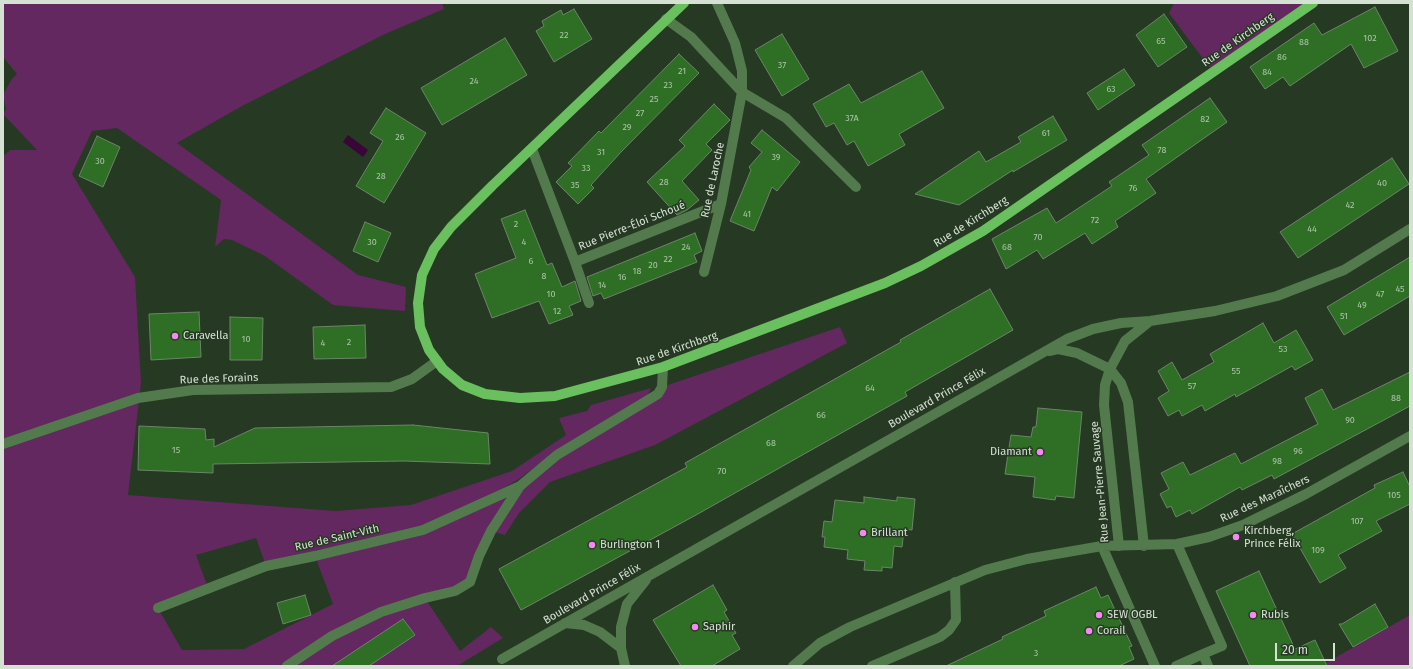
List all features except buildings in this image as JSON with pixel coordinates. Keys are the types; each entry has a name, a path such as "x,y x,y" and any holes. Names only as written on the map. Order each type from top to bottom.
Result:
{"main road":[{"name":"Rue de Kirchberg","path":"684,3 451,227 434,249 422,275 418,303 420,327 429,350 443,369 462,385 485,394 520,398 555,396 663,367 851,297 921,266 983,231 1313,3"}],"street":[{"name":"Rue de Laroche","path":"704,272 721,204 742,92 742,71 735,43 717,3"},
{"path":"666,20 691,37 742,92 786,118 856,187"},
{"name":"Rue Pierre-Éloi Schoué","path":"532,149 589,303"},
{"name":"Rue Pierre-Éloi Schoué","path":"575,262 721,204"},
{"name":"Boulevard Prince Félix","path":"502,659 1067,339 1093,329 1121,323 1150,321 1215,311 1276,296 1344,270 1410,229"},
{"name":"Rue Jean-Pierre Sauvage","path":"796,665 820,644 850,627 985,570 1027,559 1102,546 1119,546 1104,404 1105,385 1110,369 1125,341 1150,321"},
{"path":"1042,352 1058,349 1077,353 1110,369 1121,383 1128,402 1144,546"},
{"name":"Rue des Forains","path":"3,444 138,398 193,390 391,387 412,379 437,361"},
{"name":"Rue de Saint-Vith","path":"158,608 266,566 315,556 423,530 520,486 557,455 658,394 662,387 663,367"},
{"name":"Rue des Maraîchers","path":"1119,546 1176,544 1209,537 1243,525 1306,494 1410,436"},
{"name":"Rue de Saint-Vith","path":"287,666 332,636 381,612 424,598 455,591 470,582 479,556 491,530 520,486"},
{"path":"1176,544 1222,646 1176,666"},
{"path":"1102,546 1155,666"},
{"path":"625,666 621,648 621,626 627,604 643,583 664,567"},
{"path":"872,666 940,636 949,630 956,620 955,582"},
{"path":"564,623 584,625 600,632 621,648"},
{"path":"1203,654 1208,666"}],"shaded area":[{"path":"3,3 442,3 444,9 385,34 242,106 177,143 358,275 406,287 405,311 333,305 265,256 232,240 224,239 215,247 221,200 117,128 92,131 72,174 135,277 141,383 128,495 335,511 411,505 512,471 566,435 559,418 587,411 591,405 651,388 647,397 551,455 519,479 500,490 509,504 520,486 662,387 840,327 847,343 655,445 550,482 519,513 505,535 491,531 470,582 425,598 460,651 491,627 503,638 457,666 3,666 3,156 10,150 37,150 3,114 6,109 3,95 11,80 17,74 3,57","holes":["256,538 266,566 315,556 333,604 244,649 182,650 158,608 208,588 196,555"]},
{"path":"1174,3 1313,3 1213,72 1169,13"},
{"path":"348,135 368,150 363,157 343,142"},
{"path":"1410,615 1410,666 1327,666 1326,663"}],"place":[{"name":"Caravella","path":"175,336"},
{"name":"Diamant","path":"1040,452"},
{"name":"Brillant","path":"863,533"},
{"name":"Kirchberg, Prince Félix","path":"1236,537"},
{"name":"Burlington 1","path":"592,545"},
{"name":"SEW OGBL","path":"1099,615"},
{"name":"Rubis","path":"1253,615"},
{"name":"Saphir","path":"695,627"},
{"name":"Corail","path":"1089,631"}]}
